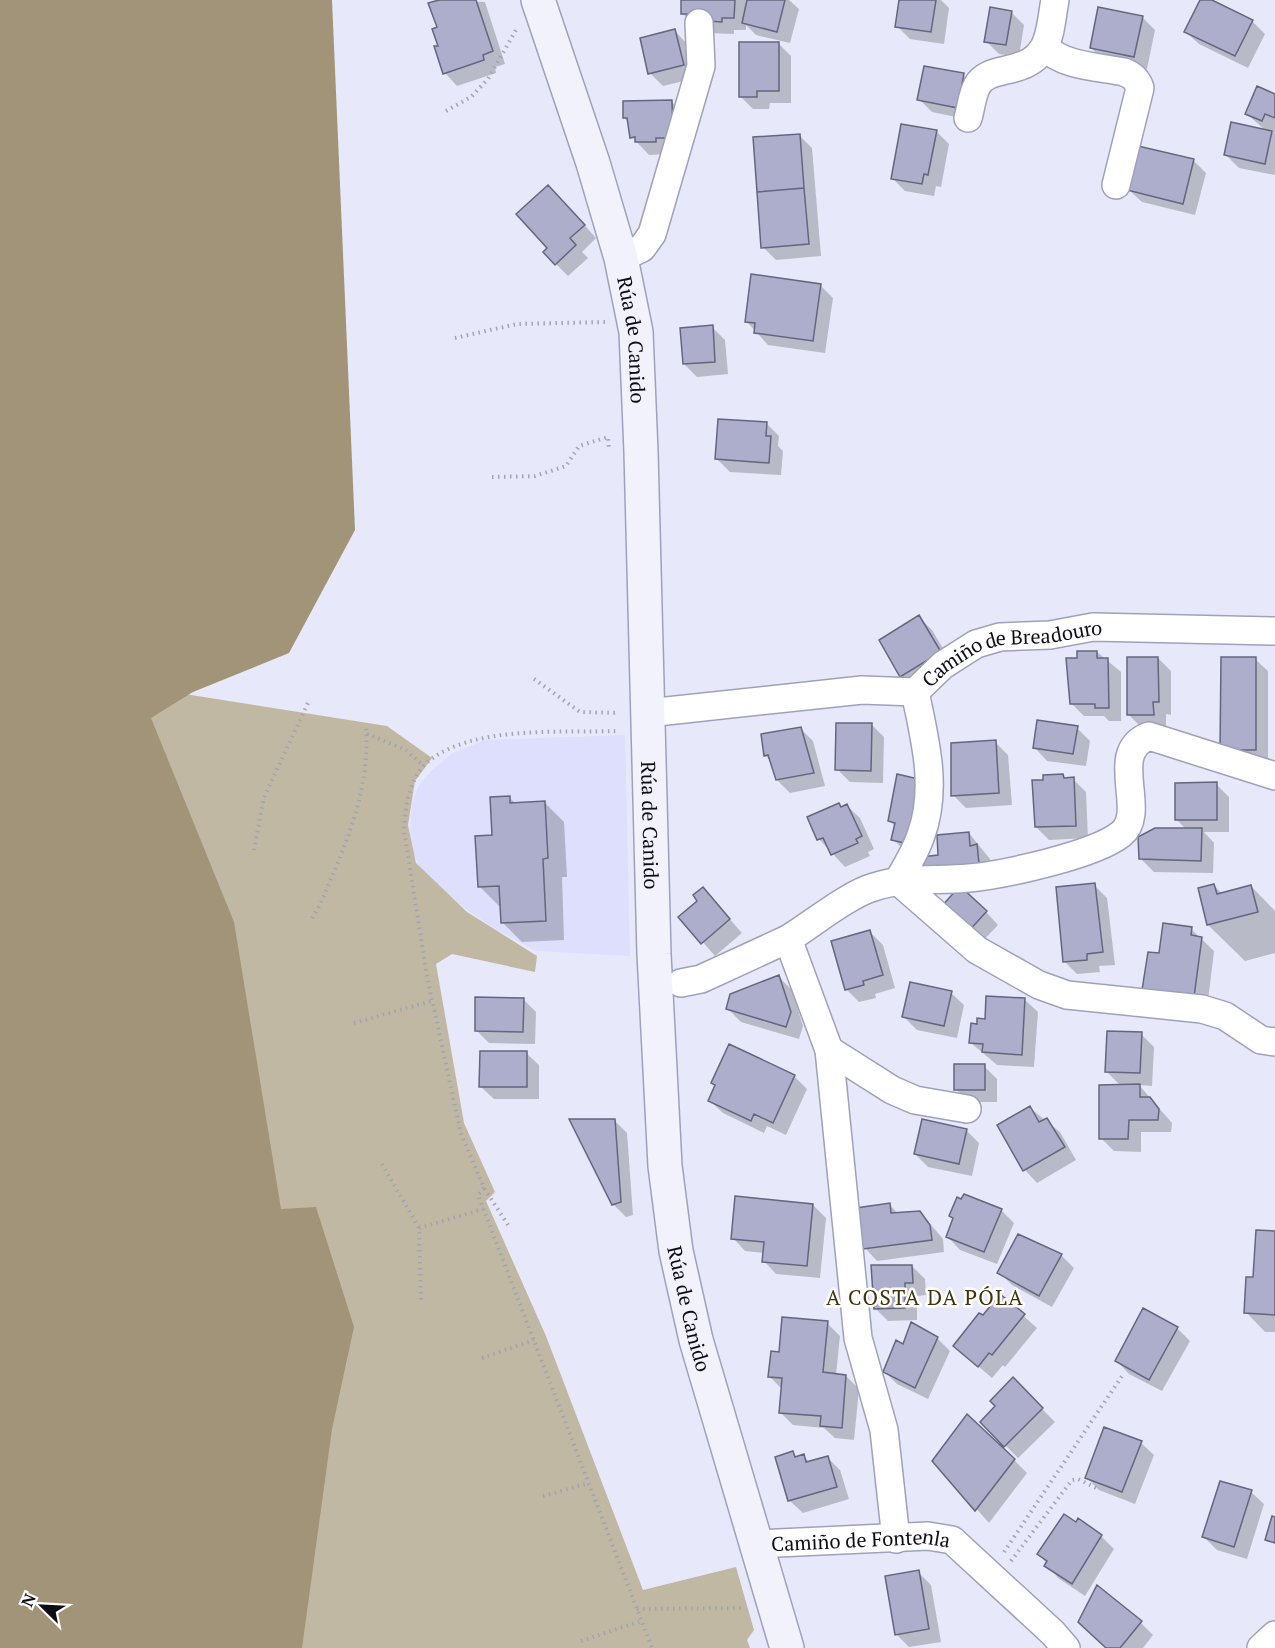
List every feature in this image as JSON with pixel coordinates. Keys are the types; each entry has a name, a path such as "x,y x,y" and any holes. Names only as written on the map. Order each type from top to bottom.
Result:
{"main road":[{"name":"Rúa de Canido","path":"529,11 593,163 621,258 636,332 633,719 654,954 670,1210 676,1251 696,1340 787,1648"}],"street":[{"path":"968,118 977,85 989,74 1024,67 1037,58 1045,47 1055,0"},
{"path":"621,258 642,248 652,234 701,66 699,23"},
{"path":"1045,47 1050,53 1063,59 1124,72 1138,82 1140,88 1116,184"},
{"name":"Camiño de Breadouro","path":"633,719 862,690 915,692 943,665 976,644 1000,637 1050,635 1093,627 1275,631"},
{"path":"898,881 921,836 928,806 929,778 925,740 915,692"},
{"path":"681,983 701,979 788,939 872,887 898,881 972,878 1074,857 1122,834 1128,824 1131,809 1129,764 1133,748 1140,740 1149,736 1275,776"},
{"path":"898,881 977,950 1040,985 1067,995 1202,1009 1224,1016 1261,1040 1275,1042"},
{"path":"788,939 829,1050 858,1338 884,1430 896,1539"},
{"path":"829,1050 892,1090 915,1100 967,1109"},
{"name":"Camiño de Fontenla","path":"756,1544 928,1536 952,1540 1053,1633 1066,1648"},
{"path":"1261,1648 1275,1635"}],"path":[{"path":"446,111 471,97 488,79 529,11"},
{"path":"455,338 517,324 612,321"},
{"path":"492,477 535,476 566,466 579,446 608,438"},
{"path":"534,679 580,712 633,719"},
{"path":"254,850 264,797 308,702"},
{"path":"508,1225 484,1188 461,1134 432,1001 404,831 410,792 424,766 430,760 456,746 484,736 633,719"},
{"path":"312,918 321,903 356,818 365,777 366,724"},
{"path":"367,734 404,749 424,766"},
{"path":"354,1023 432,1001"},
{"path":"382,1164 419,1228 421,1303"},
{"path":"484,1188 478,1195 483,1209 652,1648"},
{"path":"419,1228 483,1209"},
{"path":"482,1358 534,1340"},
{"path":"1009,1545 1124,1373"},
{"path":"1015,1554 1072,1480 1078,1479 1100,1490"},
{"path":"543,1496 589,1483"},
{"path":"637,1609 755,1608"},
{"path":"581,1641 641,1621"}],"shaded area":[{"path":"0,0 332,0 355,530 289,653 193,692 151,718 234,922 281,1209 316,1207 354,1327 332,1429 302,1648 0,1648"},
{"path":"0,666 387,726 432,758 415,781 408,825 416,863 467,912 537,956 535,972 452,954 436,964 464,1123 495,1192 486,1201 546,1336 643,1590 736,1567 754,1630 747,1640 750,1648 162,1648"},
{"path":"625,735 630,956 536,951 495,929 429,882 414,855 410,834 412,802 419,785 431,771 453,753 485,740"}],"building":[{"path":"439,0 476,0 493,51 483,55 484,60 443,74 434,46 438,46 432,29 437,27 428,3"},
{"path":"681,0 735,0 734,18 722,18 722,22 693,20 693,14 681,14"},
{"path":"747,0 785,0 777,32 742,23"},
{"path":"899,0 936,0 931,32 895,27"},
{"path":"1200,0 1212,0 1253,20 1235,56 1184,32"},
{"path":"990,7 1012,11 1006,45 984,42"},
{"path":"1098,7 1143,16 1134,57 1090,48"},
{"path":"675,29 684,65 648,74 640,38"},
{"path":"739,42 779,42 779,91 757,91 757,97 739,97"},
{"path":"924,66 964,73 958,108 917,100"},
{"path":"1257,86 1275,94 1275,118 1265,114 1262,121 1245,114"},
{"path":"672,100 673,138 656,138 656,142 635,142 635,137 630,138 627,118 623,118 623,101"},
{"path":"1231,122 1272,131 1265,164 1224,155"},
{"path":"901,124 937,130 928,175 924,174 922,184 891,179"},
{"path":"800,134 804,188 757,192 753,137"},
{"path":"1138,146 1194,159 1183,204 1127,190"},
{"path":"548,185 585,225 570,238 576,245 555,265 543,252 547,248 516,214"},
{"path":"804,188 809,244 761,248 757,192"},
{"path":"751,274 821,284 813,341 754,333 755,323 745,322"},
{"path":"713,325 715,362 683,364 680,328"},
{"path":"718,419 767,422 766,436 771,436 769,463 715,459"},
{"path":"919,615 941,652 900,677 879,640"},
{"path":"1077,651 1097,651 1097,658 1108,658 1109,708 1095,708 1095,704 1070,704 1066,658 1077,658"},
{"path":"1127,657 1158,657 1159,702 1153,702 1154,715 1127,715"},
{"path":"1221,657 1256,657 1256,750 1220,750"},
{"path":"1037,720 1078,726 1073,754 1033,748"},
{"path":"836,723 872,723 871,771 835,770"},
{"path":"801,727 814,773 776,780 768,755 764,756 761,734"},
{"path":"996,740 999,793 951,796 951,743"},
{"path":"897,774 923,780 914,845 891,840 895,823 888,821"},
{"path":"1063,774 1064,778 1074,777 1076,826 1035,827 1032,780 1043,780 1043,775"},
{"path":"1217,782 1217,820 1175,820 1175,783"},
{"path":"510,796 510,803 545,801 548,858 543,859 546,921 501,923 499,886 478,887 475,836 492,835 490,797"},
{"path":"839,803 841,807 847,804 862,836 856,839 858,843 831,855 823,838 817,840 807,817"},
{"path":"1155,828 1202,828 1201,861 1139,859 1138,837"},
{"path":"969,832 970,846 977,844 980,873 913,879 921,857 938,855 937,835"},
{"path":"1095,883 1103,952 1087,954 1087,960 1063,962 1056,887"},
{"path":"1214,884 1217,894 1251,885 1258,912 1207,925 1198,888"},
{"path":"960,886 987,911 966,934 939,909"},
{"path":"703,887 730,919 701,944 678,917 697,901 693,895"},
{"path":"1163,923 1192,927 1191,935 1202,937 1194,997 1142,990 1148,952 1159,953"},
{"path":"870,930 883,975 863,981 864,985 845,990 831,941"},
{"path":"779,975 791,1012 786,1027 726,1009 730,994"},
{"path":"910,982 952,991 944,1026 902,1017"},
{"path":"986,996 1025,998 1022,1055 982,1052 983,1044 969,1043 971,1023 977,1024 977,1018 985,1019"},
{"path":"475,997 524,998 523,1032 475,1031"},
{"path":"1107,1031 1142,1032 1140,1073 1105,1072"},
{"path":"729,1044 795,1075 773,1123 754,1114 751,1121 708,1101 715,1085 711,1083"},
{"path":"480,1051 527,1051 527,1087 479,1087"},
{"path":"954,1064 985,1064 985,1090 954,1090"},
{"path":"1140,1084 1140,1097 1150,1097 1159,1109 1158,1120 1129,1120 1128,1139 1099,1139 1099,1085"},
{"path":"1030,1106 1039,1122 1047,1118 1065,1147 1023,1171 997,1125"},
{"path":"569,1119 615,1119 621,1202 612,1205"},
{"path":"922,1119 967,1129 959,1164 914,1154"},
{"path":"964,1194 1002,1209 984,1252 946,1237 953,1218 949,1216 957,1197 961,1199"},
{"path":"735,1196 813,1204 807,1266 762,1262 764,1242 731,1239"},
{"path":"890,1203 891,1213 920,1211 930,1225 932,1240 863,1249 856,1208"},
{"path":"1256,1230 1275,1231 1275,1315 1244,1313 1246,1277 1253,1277"},
{"path":"1018,1234 1062,1254 1039,1296 997,1273"},
{"path":"871,1265 912,1265 913,1283 905,1283 905,1308 874,1309"},
{"path":"1000,1294 1025,1314 992,1355 989,1353 978,1367 953,1346 979,1313 983,1315"},
{"path":"1143,1308 1178,1327 1149,1380 1115,1361"},
{"path":"782,1317 828,1321 823,1372 846,1375 842,1428 820,1426 821,1416 779,1413 782,1378 768,1377 771,1351 779,1352"},
{"path":"911,1322 938,1337 915,1388 883,1372 896,1340 903,1344"},
{"path":"1013,1377 1043,1408 1004,1447 980,1422 995,1406 990,1401"},
{"path":"967,1414 1015,1459 975,1511 932,1461"},
{"path":"1104,1427 1142,1441 1122,1492 1085,1478"},
{"path":"793,1451 795,1457 804,1454 806,1462 828,1456 837,1487 788,1501 775,1457"},
{"path":"1220,1481 1252,1490 1234,1547 1202,1537"},
{"path":"1064,1514 1076,1522 1078,1518 1102,1535 1072,1584 1044,1566 1047,1561 1037,1554"},
{"path":"1272,1516 1275,1517 1275,1543 1265,1540"},
{"path":"919,1570 929,1629 895,1635 885,1576"},
{"path":"1097,1585 1142,1621 1120,1648 1106,1648 1078,1622"}],"district":[{"name":"A COSTA DA PÓLA","path":"925,1297"}]}
